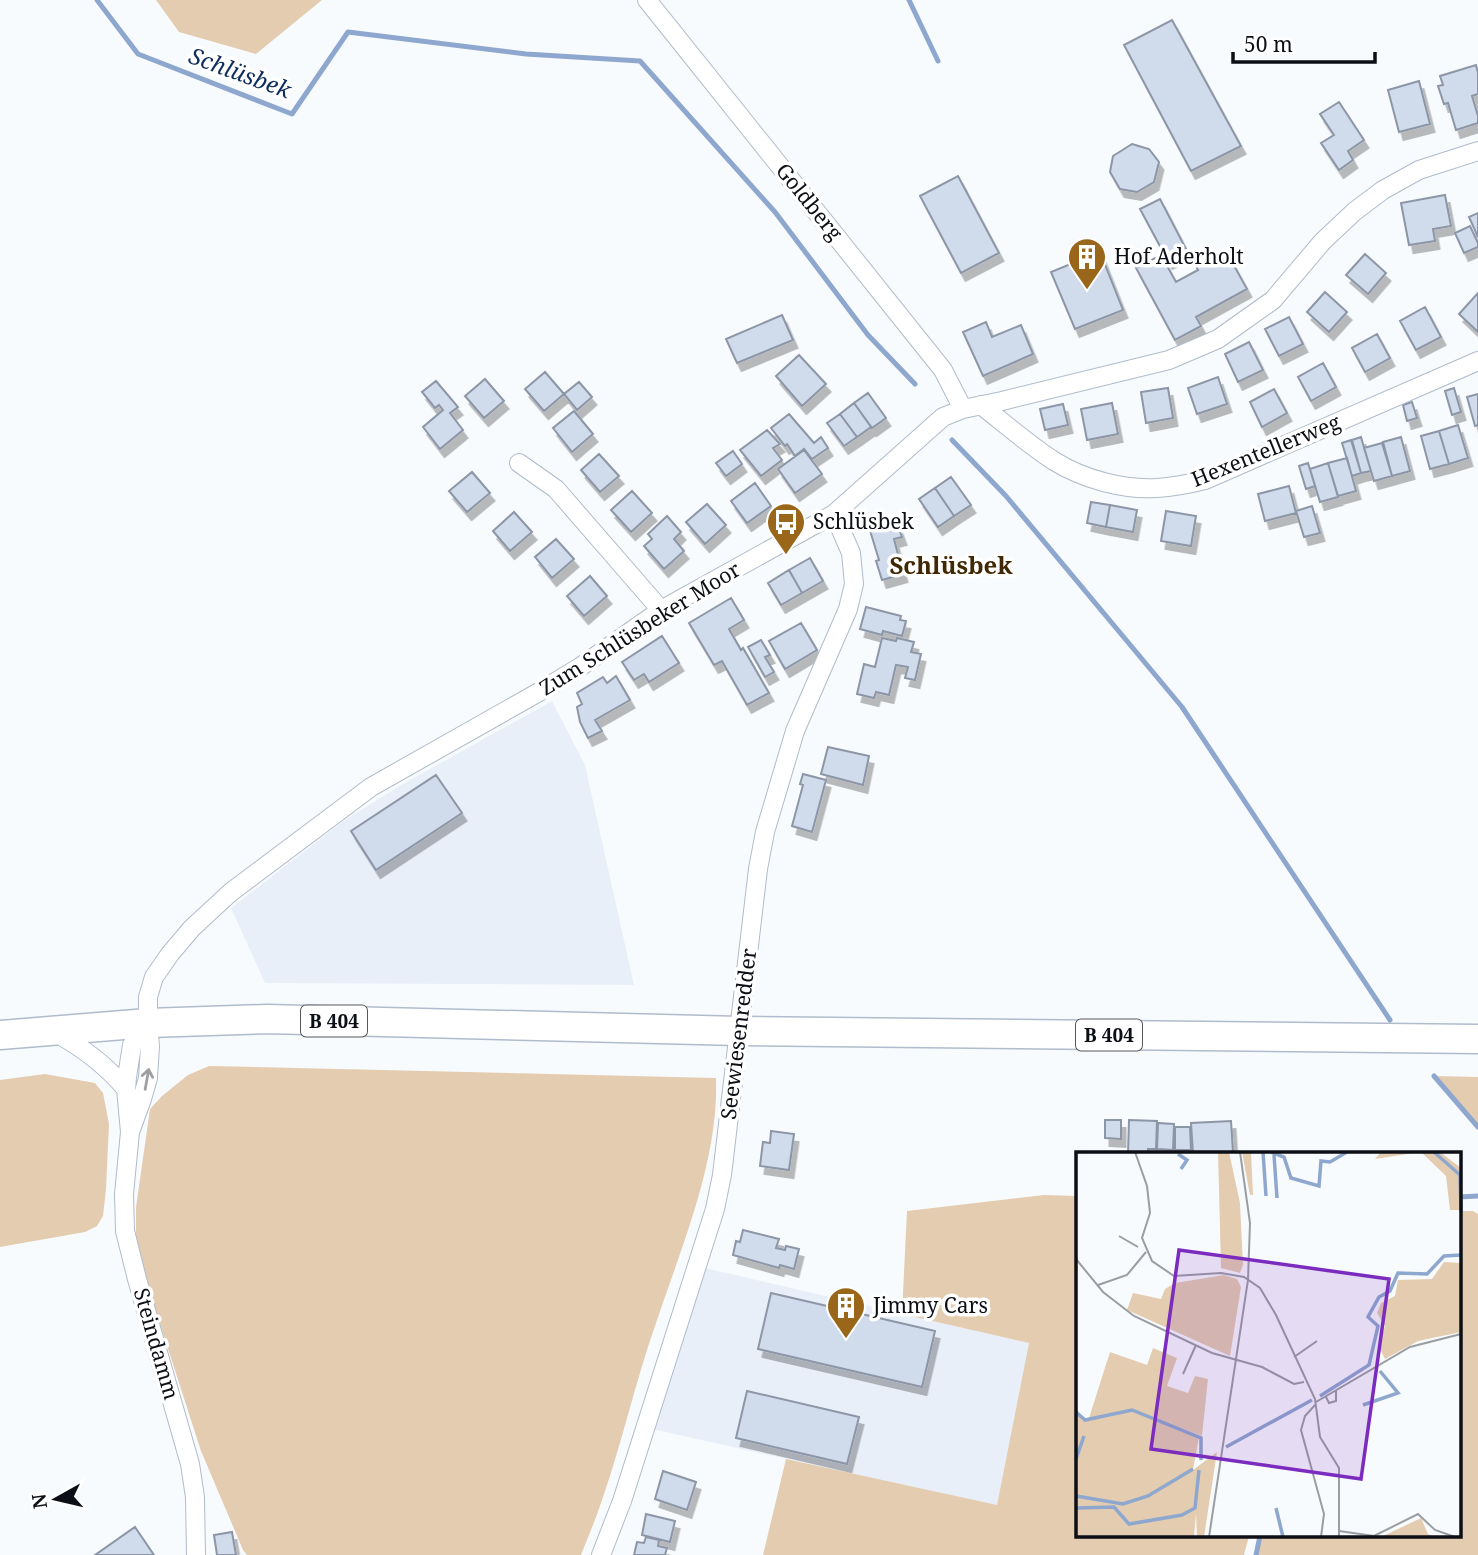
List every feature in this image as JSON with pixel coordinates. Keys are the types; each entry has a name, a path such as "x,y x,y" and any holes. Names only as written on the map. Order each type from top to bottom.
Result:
{"main road":[{"name":"B 404","path":"0,1035 148,1023 267,1019 739,1031 1478,1039"}],"street":[{"name":"Goldberg","path":"647,0 972,407"},
{"name":"Zum Schlüsbeker Moor","path":"148,1023 150,989 159,968 192,928 231,892 372,787 540,692 661,610 834,514 943,417 972,407 1169,359 1218,338 1273,300 1324,241 1355,211 1383,190 1419,170 1478,151"},
{"name":"Hexentellerweg","path":"972,407 1054,461 1081,474 1132,487 1154,488 1205,480 1478,361"},
{"path":"519,463 556,489 661,610"},
{"name":"Seewiesenredder","path":"601,1555 626,1488 715,1209 722,1175 754,902 765,832 795,731 848,610 854,584 851,553 834,514"},
{"name":"Steindamm","path":"148,1023 132,1045 128,1067 126,1089 130,1132 124,1194 125,1231 136,1279 190,1464 195,1497 196,1555"},
{"name":"Steindamm","path":"130,1132 148,1078 148,1023"},
{"path":"51,1031 74,1042 90,1054 126,1089"}],"shaded area":[{"path":"156,0 322,0 256,54 179,32"},
{"path":"552,701 585,765 634,985 265,983 231,908 342,822 401,785"},
{"path":"209,1066 716,1078 711,1141 696,1204 648,1348 609,1478 581,1555 247,1555 243,1550 201,1451 141,1265 136,1236 136,1207 150,1109 188,1075"},
{"path":"45,1074 95,1083 103,1093 109,1124 103,1216 97,1226 85,1232 0,1247 0,1080"},
{"path":"1434,1076 1478,1077 1478,1127"},
{"path":"1044,1195 1076,1196 1076,1538 1248,1538 1244,1555 763,1555 786,1459 997,1505 1029,1343 902,1314 907,1211"},
{"path":"1460,1211 1473,1211 1478,1214 1478,1555 1256,1555 1260,1538 1460,1538"},
{"path":"705,1268 1029,1343 997,1506 652,1429"}],"building":[{"path":"1172,20 1241,146 1191,171 1124,45"},
{"path":"1476,65 1478,94 1472,96 1478,123 1456,130 1448,103 1444,104 1438,86 1443,85 1440,76"},
{"path":"1419,81 1430,124 1399,132 1388,90"},
{"path":"1339,102 1364,140 1348,151 1353,160 1339,170 1321,143 1334,135 1320,114"},
{"path":"1132,144 1149,149 1159,162 1154,182 1137,192 1120,189 1110,172 1113,156"},
{"path":"958,176 999,253 961,273 920,196"},
{"path":"1445,195 1451,226 1433,229 1435,241 1409,245 1401,203"},
{"path":"1160,199 1187,251 1168,261 1140,209"},
{"path":"1478,213 1478,237 1469,217"},
{"path":"1470,226 1478,247 1464,253 1455,233"},
{"path":"1226,251 1247,289 1196,317 1201,326 1175,340 1136,268 1161,255 1176,282 1198,270 1196,266"},
{"name":"Hof Aderholt","path":"1100,252 1123,310 1075,329 1051,272"},
{"path":"1365,254 1386,273 1368,294 1346,275"},
{"path":"1325,292 1347,312 1329,332 1307,312"},
{"path":"1478,293 1478,332 1459,314"},
{"path":"1425,307 1441,337 1416,350 1400,321"},
{"path":"782,315 793,340 737,363 726,339"},
{"path":"1289,317 1303,344 1279,356 1265,329"},
{"path":"986,322 992,337 1021,325 1033,354 983,376 963,332"},
{"path":"1377,334 1390,358 1365,372 1352,348"},
{"path":"1249,342 1263,370 1238,382 1225,354"},
{"path":"799,355 826,384 802,406 776,376"},
{"path":"1323,363 1336,387 1311,401 1298,377"},
{"path":"545,372 564,394 544,411 525,389"},
{"path":"1218,377 1227,404 1197,414 1188,388"},
{"path":"485,379 504,401 484,418 465,396"},
{"path":"436,381 458,407 450,413 463,430 440,449 423,427 443,410 439,405 435,408 422,392"},
{"path":"579,382 592,397 577,410 564,394"},
{"path":"1168,388 1173,418 1146,423 1141,392"},
{"path":"1454,388 1461,412 1452,415 1445,391"},
{"path":"1274,389 1287,413 1262,427 1250,402"},
{"path":"868,393 886,418 872,428 854,403"},
{"path":"1478,394 1478,425 1475,426 1467,397"},
{"path":"1412,402 1417,418 1407,421 1403,405"},
{"path":"854,403 871,427 857,437 840,414"},
{"path":"1112,403 1118,434 1087,440 1081,409"},
{"path":"1063,404 1068,425 1045,430 1040,409"},
{"path":"574,411 593,434 572,452 553,428"},
{"path":"789,414 814,443 821,437 828,448 812,459 804,449 795,456 771,428"},
{"path":"840,414 857,437 844,446 827,423"},
{"path":"1458,425 1468,458 1449,464 1439,431"},
{"path":"767,430 780,444 773,448 782,460 761,476 740,450"},
{"path":"1439,431 1449,464 1430,469 1421,436"},
{"path":"1361,437 1371,471 1361,473 1352,440"},
{"path":"1401,437 1410,471 1392,476 1383,442"},
{"path":"1351,440 1361,473 1352,476 1342,443"},
{"path":"1382,443 1392,476 1374,481 1364,448"},
{"path":"804,450 822,474 795,493 778,469"},
{"path":"733,451 742,464 726,476 716,463"},
{"path":"599,454 619,476 600,492 581,470"},
{"path":"1347,458 1356,491 1338,496 1328,463"},
{"path":"1308,463 1315,486 1306,489 1299,466"},
{"path":"1328,463 1338,497 1320,502 1310,469"},
{"path":"472,472 490,493 467,512 449,491"},
{"path":"951,477 971,505 954,516 935,488"},
{"path":"755,483 771,506 747,523 731,501"},
{"path":"1289,486 1296,513 1265,521 1258,494"},
{"path":"935,488 954,516 938,527 919,499"},
{"path":"632,491 652,513 631,532 611,510"},
{"path":"1091,502 1110,505 1106,527 1087,523"},
{"path":"707,504 726,525 705,544 686,522"},
{"path":"1110,505 1137,510 1133,532 1106,527"},
{"path":"1312,506 1320,533 1304,537 1296,511"},
{"path":"1166,511 1196,516 1191,546 1161,541"},
{"path":"514,512 532,532 510,551 493,531"},
{"path":"667,516 681,532 674,539 684,551 664,569 644,546 652,539 648,534"},
{"path":"889,517 892,527 898,526 902,537 894,539 903,574 882,580 868,524"},
{"path":"556,539 574,559 552,578 535,557"},
{"path":"810,558 823,581 802,593 789,570"},
{"path":"789,570 802,593 781,605 768,583"},
{"path":"590,576 607,596 584,616 567,596"},
{"path":"731,598 744,620 729,629 769,693 747,705 722,661 714,665 689,623"},
{"path":"866,607 901,616 900,620 906,621 902,636 883,631 882,635 860,629"},
{"path":"801,623 817,650 785,669 769,641"},
{"path":"662,636 679,663 649,682 644,674 634,680 622,662"},
{"path":"882,638 914,642 911,652 921,654 915,680 905,678 908,667 896,665 889,695 876,692 874,698 857,694 864,664 875,667"},
{"path":"761,640 770,655 765,657 774,672 765,677 748,647"},
{"path":"616,676 630,700 595,720 602,731 588,738 580,722 577,707 582,704 577,693 603,677 607,683"},
{"path":"828,747 869,756 863,785 821,774"},
{"path":"803,774 826,780 812,832 792,826 803,785 800,784"},
{"path":"436,775 462,813 376,870 351,831"},
{"path":"1105,1120 1121,1120 1121,1139 1105,1138"},
{"path":"1129,1120 1157,1121 1156,1149 1148,1149 1148,1152 1128,1152"},
{"path":"1231,1121 1233,1152 1193,1152 1191,1123"},
{"path":"1158,1123 1174,1124 1173,1150 1157,1149"},
{"path":"1175,1127 1190,1127 1191,1150 1175,1150"},
{"path":"771,1131 794,1134 789,1170 760,1166 763,1142 770,1143"},
{"path":"743,1230 779,1239 776,1248 785,1250 786,1246 799,1249 794,1269 780,1265 779,1268 733,1255 736,1241 740,1242"},
{"name":"Jimmy Cars","path":"771,1293 935,1331 922,1387 758,1349"},
{"path":"747,1391 859,1417 847,1464 736,1438"},
{"path":"663,1471 696,1482 687,1510 655,1499"},
{"path":"646,1514 675,1521 670,1542 642,1535"},
{"path":"135,1527 154,1555 95,1555"},
{"path":"232,1532 236,1555 217,1555 214,1535"},
{"path":"646,1537 659,1540 658,1546 667,1548 665,1555 634,1555 637,1542 644,1543"}],"waterway":[{"path":"97,0 138,54 292,114 348,32 526,54 640,61 775,212 868,335 915,384"},
{"path":"909,0 938,61"},
{"path":"952,440 1006,496 1182,707 1390,1020"},
{"path":"1434,1076 1478,1127"},
{"path":"1460,1197 1478,1196"},
{"path":"1256,1555 1260,1538"}],"place":[{"name":"Hof Aderholt","path":"1087,291"},
{"name":"Schlüsbek","path":"786,556"},
{"name":"Jimmy Cars","path":"846,1340"}],"district":[{"name":"Schlüsbek","path":"951,566"}]}
